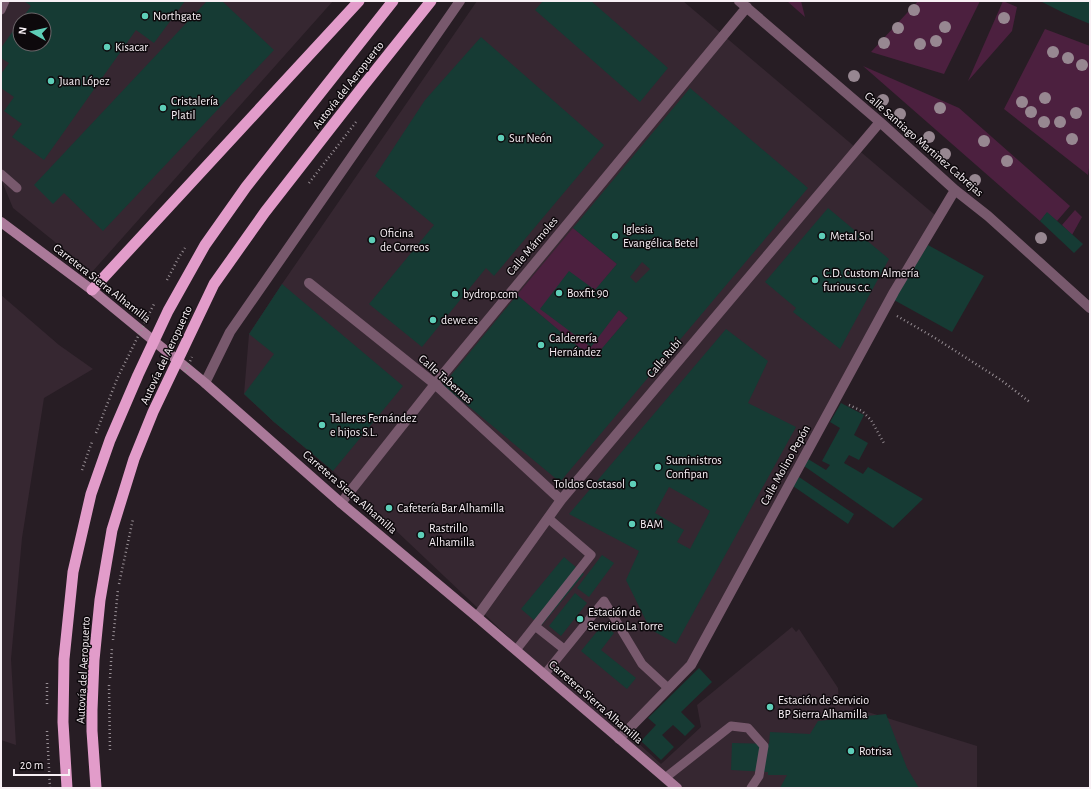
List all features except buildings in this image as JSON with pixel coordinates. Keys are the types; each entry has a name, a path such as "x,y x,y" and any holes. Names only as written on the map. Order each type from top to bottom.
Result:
{"highway":[{"path":"92,290 359,1"},
{"name":"Autovía del Aeropuerto","path":"67,788 63,722 64,659 73,572 91,494 110,440 168,311 205,245 246,187 393,1"},
{"name":"Autovía del Aeropuerto","path":"96,788 92,731 94,660 100,600 112,530 134,460 153,412 214,284 265,212 431,1"}],"main road":[{"name":"Carretera Sierra Alhamilla","path":"1,222 92,290 205,383 341,503 677,788"}],"street":[{"path":"205,383 230,332 460,1"},
{"name":"Calle Santiago Martinez Cabrejas","path":"743,4 880,122 955,190 988,216 1090,308"},
{"name":"Calle Mármoles","path":"341,503 435,384 743,4"},
{"name":"Calle Rubí","path":"477,617 561,500 880,122"},
{"name":"Calle Molino Pepón","path":"619,739 691,664 884,309 955,190"},
{"name":"Calle Tabernas","path":"309,283 435,384 561,500"}],"lane":[{"path":"1,10 5,1"},
{"path":"1,174 16,188"},
{"path":"516,650 591,555 548,518"},
{"path":"544,674 604,601 642,664 668,688"},
{"path":"535,626 564,650"},
{"path":"665,778 731,726 748,728 764,746 759,776 751,788"}],"path":[{"path":"305,187 360,118"},
{"path":"96,433 118,380 155,302"},
{"path":"884,309 935,338 1001,380 1031,403"},
{"path":"185,372 192,357"},
{"path":"836,399 862,411 871,420 885,445"},
{"path":"110,755 110,682 112,648 119,588 133,516"}],"shaded area":[{"path":"1,1 333,1 92,272 13,208 1,179"},
{"path":"477,1 683,1 935,215 689,661 623,729 661,764 701,727 697,705 792,627 796,632 799,629 838,688 839,703 977,746 977,788 668,788 333,471 274,422 244,394 249,334"},
{"path":"787,1 801,1 805,17"},
{"path":"918,1 980,1 944,74 871,52"},
{"path":"1003,1 1017,7 1012,31 968,81"},
{"path":"1045,29 1090,46 1090,161 1088,175 1004,109"},
{"path":"863,66 959,108 1070,206 1057,221 1047,213 1040,221"},
{"path":"1075,210 1082,217 1072,235 1062,225"},
{"name":"Boxfit 90","path":"573,228 617,264 595,290 628,318 593,359 517,295"},
{"path":"1,295 59,345 93,369 44,398 22,538 11,659 16,745 1,740"}],"place":[{"name":"Northgate","path":"145,16"},
{"name":"Kisacar","path":"107,47"},
{"name":"Juan López","path":"51,81"},
{"name":"Cristalería Platil","path":"163,108"},
{"name":"Sur Neón","path":"501,138"},
{"name":"Iglesia Evangélica Betel","path":"615,236"},
{"name":"Metal Sol","path":"822,236"},
{"name":"Oficina de Correos","path":"372,240"},
{"name":"C.D. Custom Almería furious c.c.","path":"815,280"},
{"name":"Boxfit 90","path":"559,293"},
{"name":"bydrop.com","path":"455,294"},
{"name":"dewe.es","path":"433,320"},
{"name":"Calderería Hernández","path":"541,345"},
{"name":"Talleres Fernández e hijos S.L.","path":"322,425"},
{"name":"Suministros Confipan","path":"658,467"},
{"name":"Toldos Costasol","path":"633,484"},
{"name":"Cafetería Bar Alhamilla","path":"389,508"},
{"name":"BAM","path":"632,524"},
{"name":"Rastrillo Alhamilla","path":"421,535"},
{"name":"Estación de Servicio La Torre","path":"580,619"},
{"name":"Estación de Servicio BP Sierra Alhamilla","path":"770,707"},
{"name":"Rotrisa","path":"851,751"}]}
